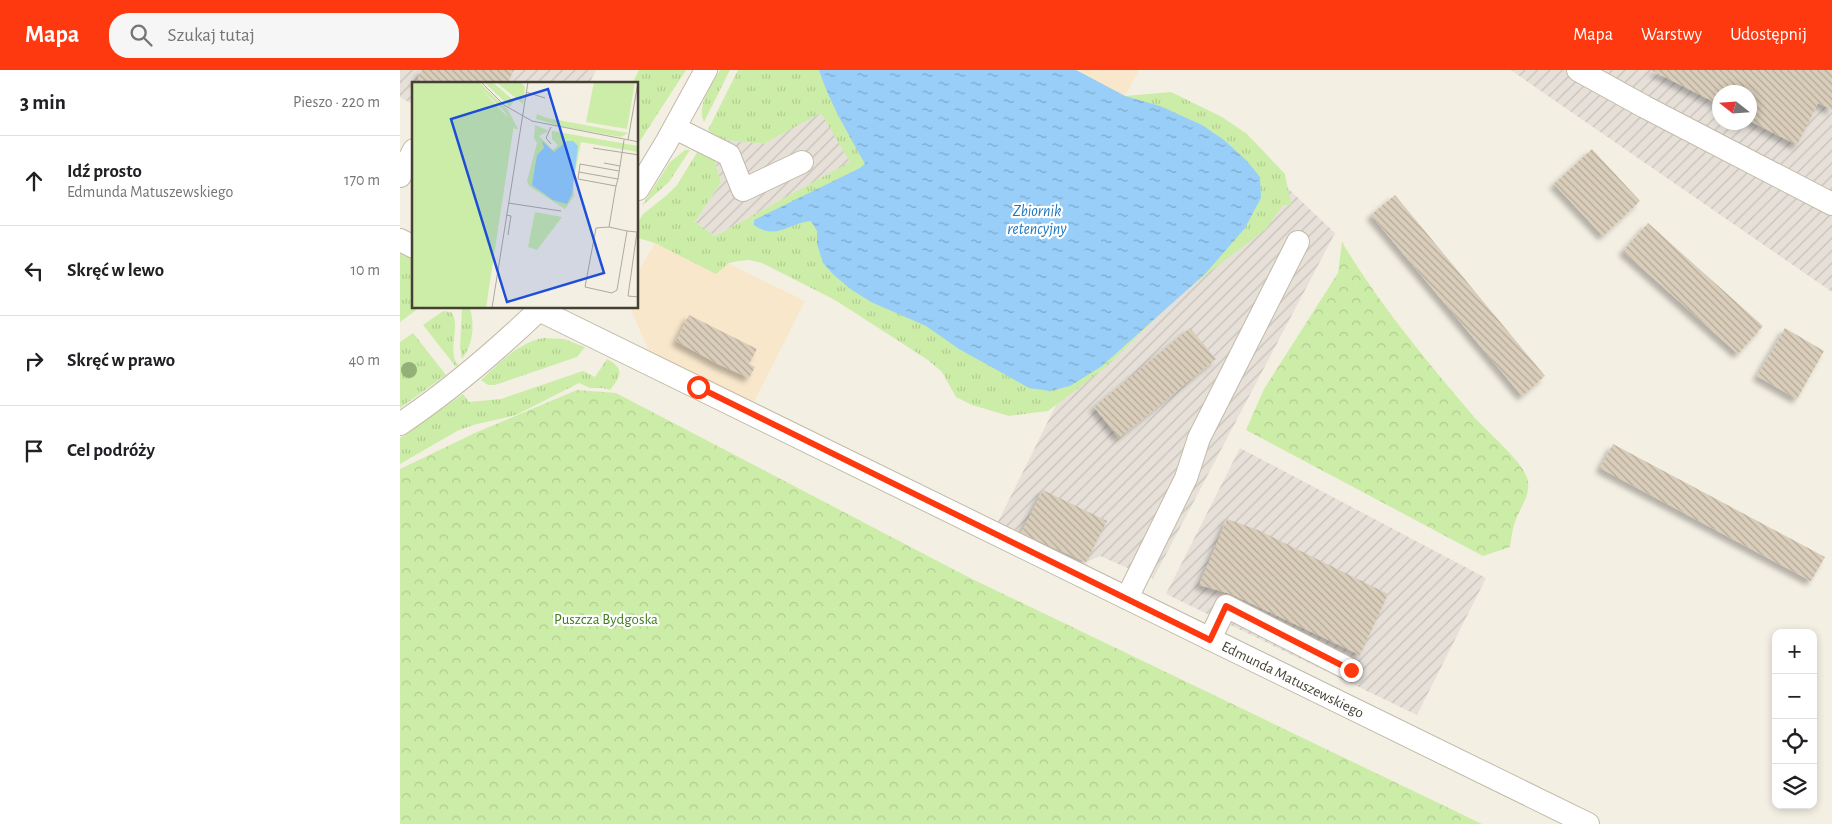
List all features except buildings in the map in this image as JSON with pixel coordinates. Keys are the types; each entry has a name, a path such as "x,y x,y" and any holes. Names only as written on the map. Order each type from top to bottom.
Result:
{"street":[{"path":"639,187 675,128 706,70"},
{"path":"1578,70 1832,204"},
{"path":"675,128 729,155 743,190 802,162"},
{"path":"400,176 412,154"},
{"path":"400,240 412,246"},
{"path":"1127,598 1186,478 1199,438 1298,242"},
{"path":"400,424 449,390 507,340 537,309"},
{"name":"Edmunda Matuszewskiego","path":"540,309 1210,640 1588,824"},
{"path":"1210,640 1226,606 1351,670"}],"shaded area":[{"path":"400,70 596,70 590,82 412,82 412,104 400,97"},
{"path":"1076,70 1139,70 1125,96"},
{"path":"1511,70 1832,70 1832,292"},
{"path":"821,112 851,162 715,236 695,222 721,182 715,162 726,140 763,144"},
{"path":"1279,180 1335,233 1153,579 1100,556 1086,562 998,522 1056,405 1263,221"},
{"path":"662,231 805,301 754,402 651,355 630,309 639,309 639,270"},
{"path":"1240,448 1486,578 1417,715 1166,594"}],"green space":[{"path":"639,70 686,70 639,142 639,82 633,82"},
{"path":"720,70 730,70 704,122 702,116 703,102"},
{"name":"Zbiornik retencyjny","path":"738,70 1076,70 1125,96 1171,92 1222,117 1247,134 1285,174 1291,205 1283,205 1266,229 1178,296 1106,367 1048,411 1009,416 972,405 956,397 942,372 928,360 835,300 762,263 749,260 729,263 716,274 655,243 639,238 639,220 643,214 677,185 698,151 716,159 715,162 721,182 695,222 715,236 850,162 821,113 763,144 726,140 724,143 708,130"},
{"path":"685,150 690,150 669,182 642,206 670,162"},
{"path":"1342,242 1356,265 1405,333 1475,418 1517,461 1526,475 1528,482 1527,494 1516,518 1510,547 1483,556 1246,430 1264,389 1338,273"},
{"path":"400,253 412,258 412,309 418,309 400,322"},
{"path":"462,309 470,309 472,335 469,347 462,359 460,348"},
{"path":"443,311 451,312 454,317 453,352 458,365 456,367 423,325"},
{"path":"413,333 446,375 400,408 400,342"},
{"path":"544,338 564,339 585,347 577,357 495,385 488,385 481,380 517,349 535,340"},
{"path":"607,359 617,366 619,370 619,377 610,390 590,388 579,383 516,415 473,425 457,431 400,464 400,438 463,394 469,402 501,399 583,371 595,377"},
{"name":"Puszcza Bydgoska","path":"577,390 616,393 970,578 1482,824 400,824 400,469 475,433"}],"water":[{"name":"Zbiornik retencyjny","path":"819,70 1076,70 1125,96 1160,106 1202,125 1224,140 1247,161 1260,177 1261,198 1245,228 1206,273 1102,366 1070,386 1050,391 1029,388 959,349 926,326 871,302 849,288 823,263 817,244 817,231 811,221 776,231 762,230 754,225 754,220 865,164 834,107"}],"route":[{"path":"698,387 1210,640 1226,606 1351,670"}]}
